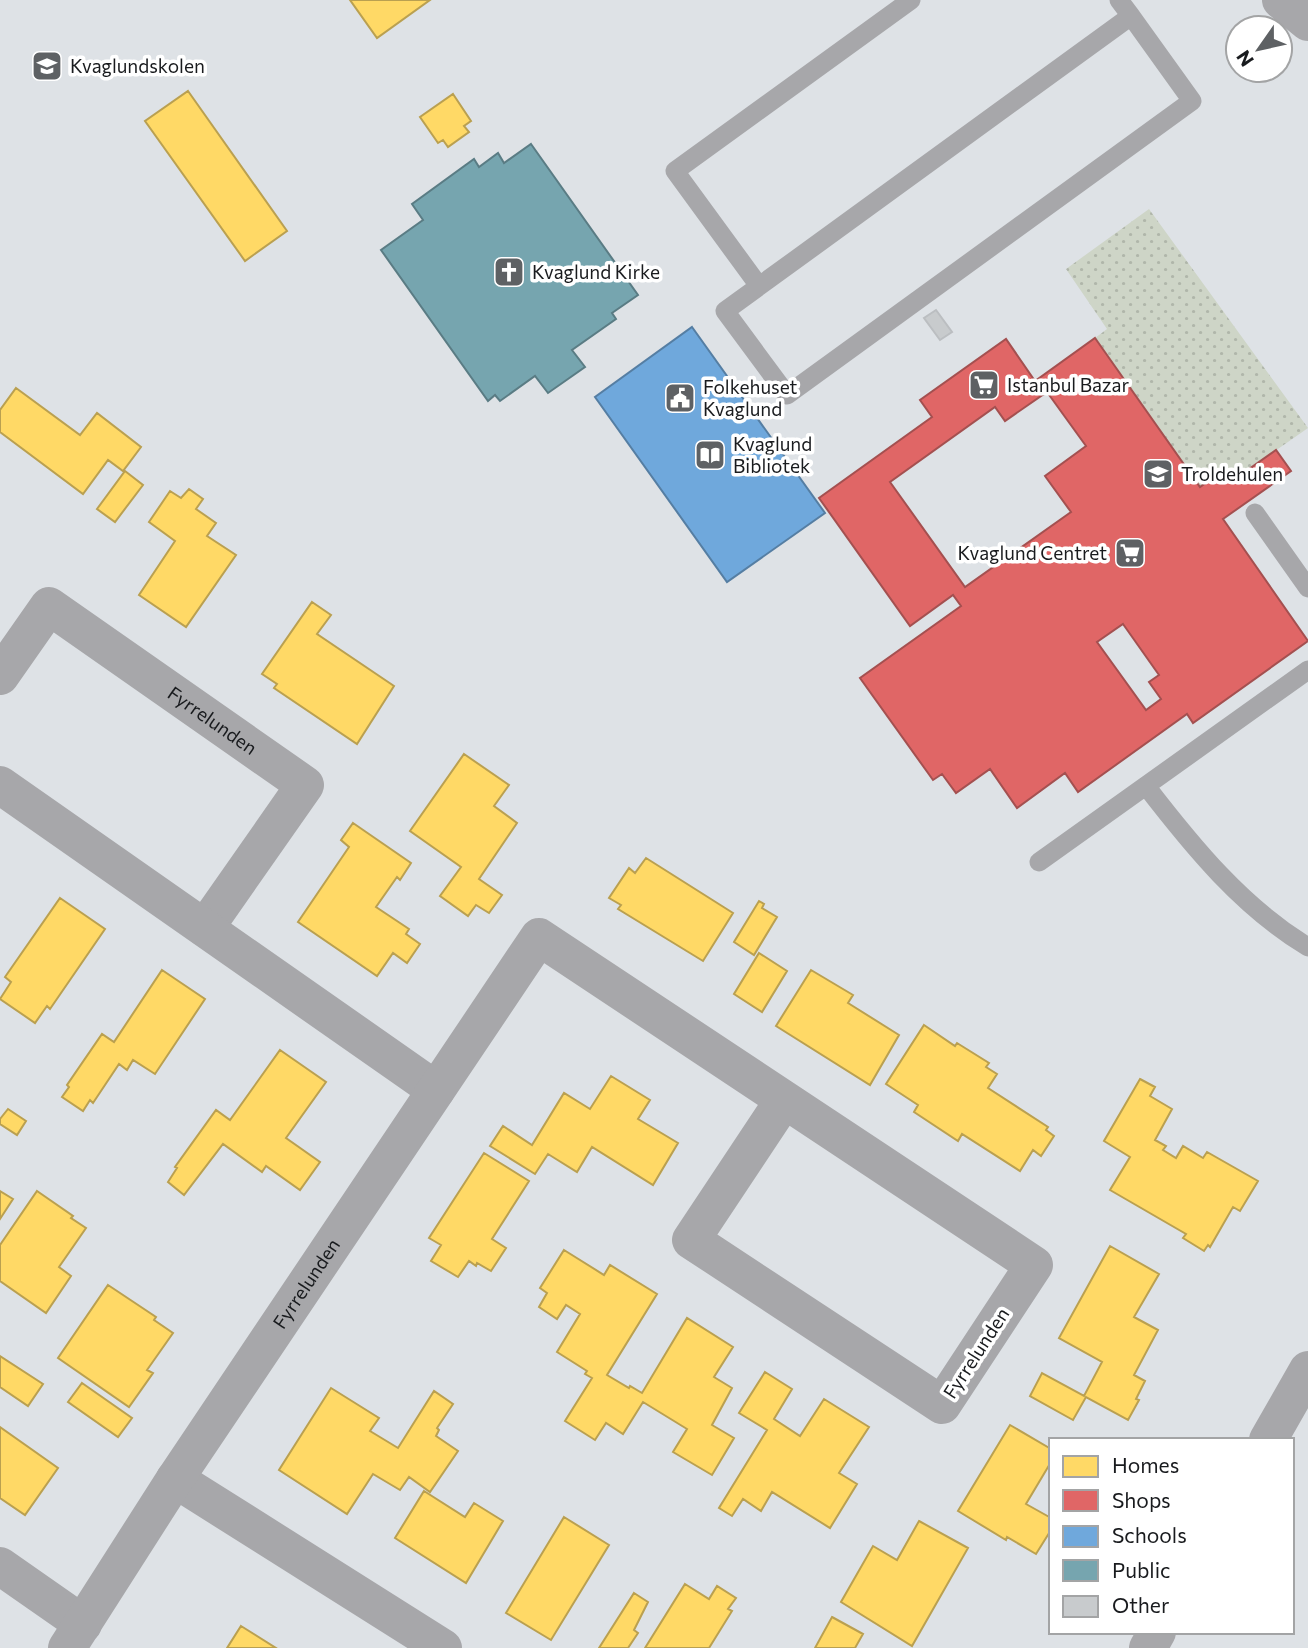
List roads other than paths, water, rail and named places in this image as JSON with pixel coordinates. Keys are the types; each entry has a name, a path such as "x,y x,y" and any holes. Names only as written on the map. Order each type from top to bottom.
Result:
{"street":[{"path":"1281,0 1308,22"},
{"name":"Fyrrelunden","path":"0,676 49,606 305,785 205,928"},
{"path":"0,785 436,1090"},
{"name":"Fyrrelunden","path":"0,1566 75,1636 175,1479 539,937 1034,1265 942,1405 691,1240 784,1100"},
{"path":"1269,1438 1308,1370"},
{"path":"175,1479 423,1643"}],"lane":[{"path":"759,286 675,171 911,0"},
{"path":"1125,8 1192,101 787,395 725,311 759,286 1125,8"},
{"path":"1255,513 1308,588"},
{"path":"1040,862 1308,670"},
{"path":"1146,786 1187,839 1239,895 1308,947"}],"place":[{"name":"Kvaglundskolen","path":"47,66"},
{"name":"Kvaglund Kirke","path":"509,272"},
{"name":"Istanbul Bazar","path":"984,385"},
{"name":"Folkehuset Kvaglund","path":"680,398"},
{"name":"Kvaglund Bibliotek","path":"710,455"},
{"name":"Troldehulen","path":"1158,474"},
{"name":"Kvaglund Centret","path":"1130,553"}]}
